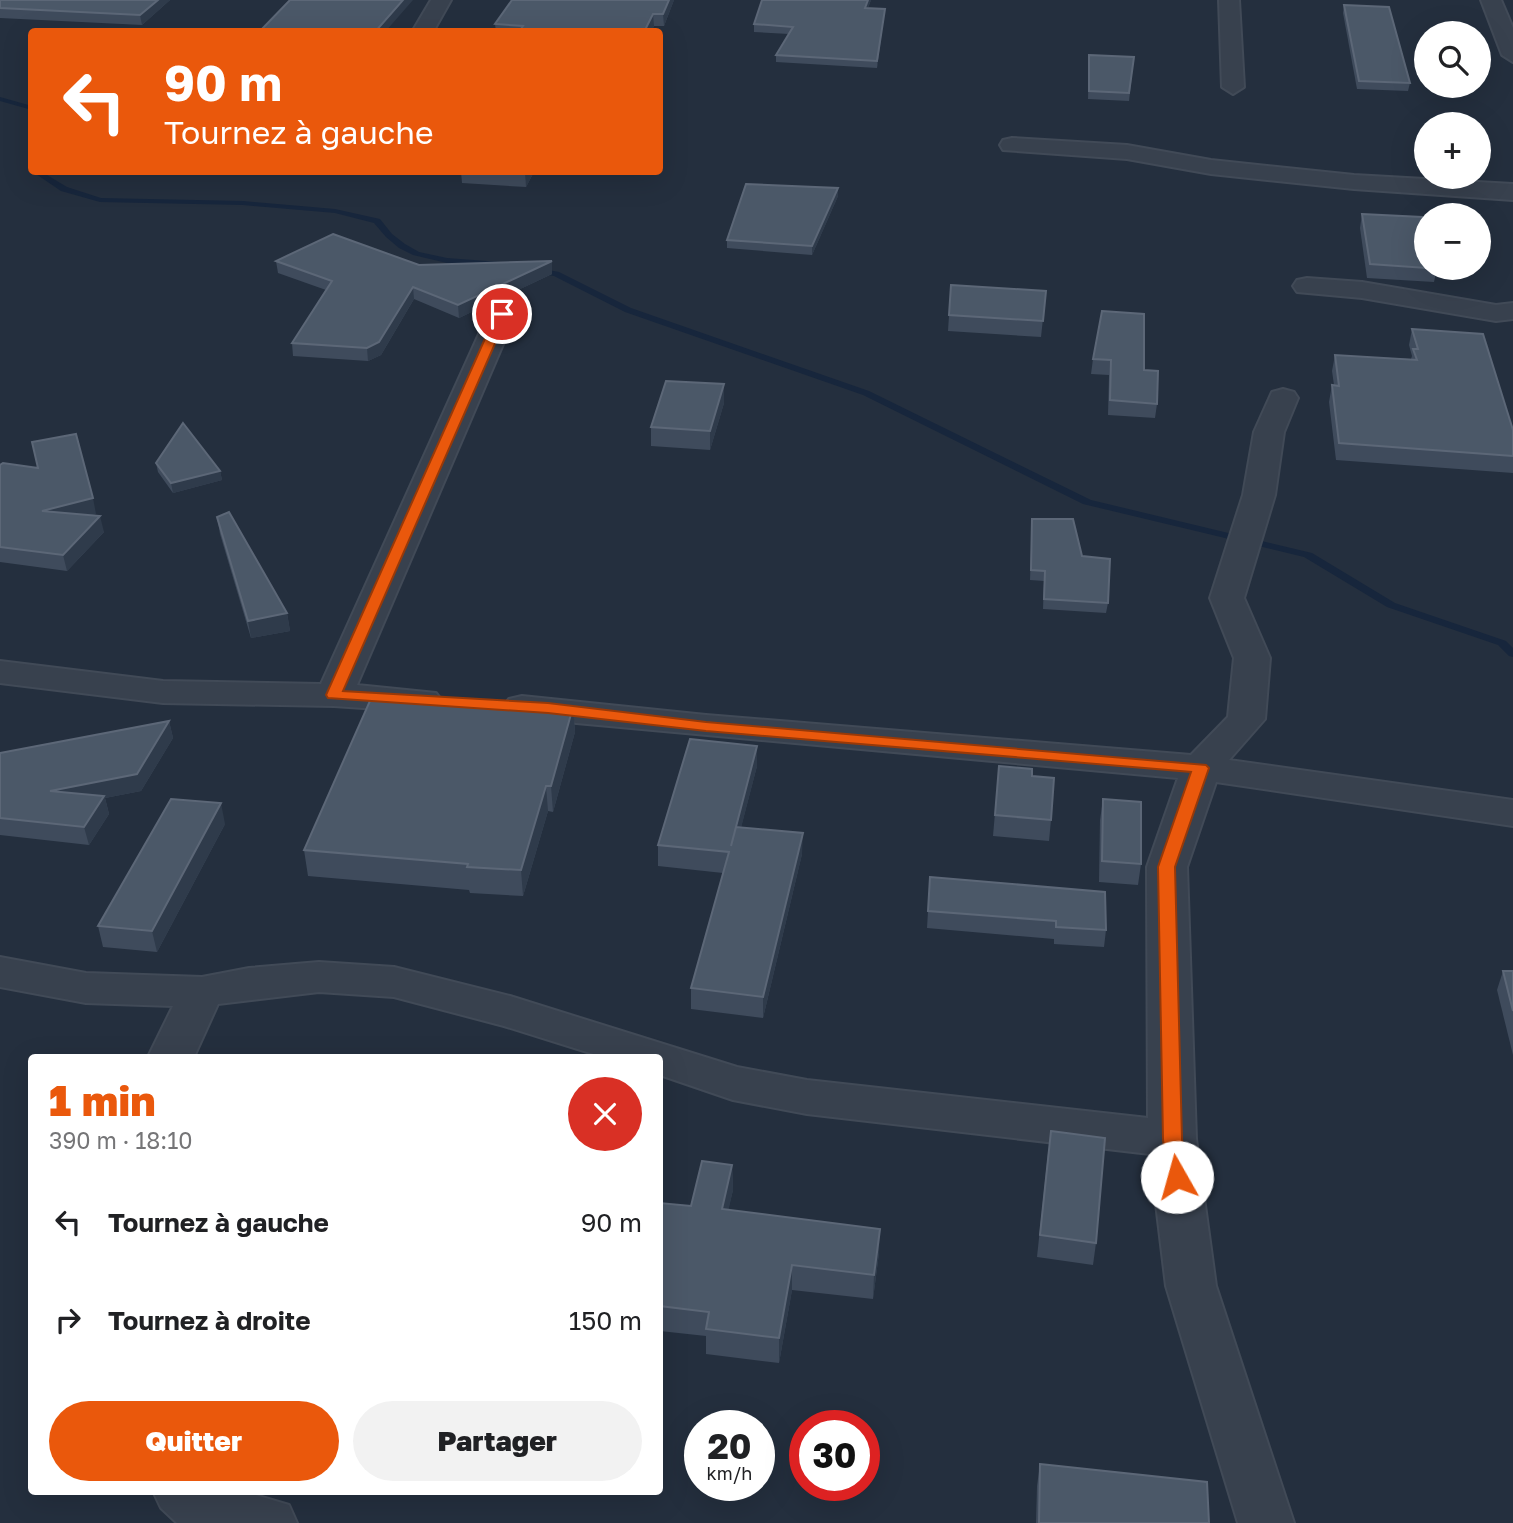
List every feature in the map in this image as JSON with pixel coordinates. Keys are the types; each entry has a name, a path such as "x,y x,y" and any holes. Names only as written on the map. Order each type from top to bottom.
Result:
{"street":[{"path":"424,28 441,0"},
{"path":"1229,0 1233,87"},
{"path":"1491,0 1513,55"},
{"path":"1012,145 1127,152 1211,167 1354,182 1513,192"},
{"path":"1307,286 1362,290 1496,313 1513,311"},
{"path":"334,695 502,314"},
{"path":"1266,1523 1191,1286 1172,1139 1167,867 1201,768 1246,719 1252,658 1227,598 1259,495 1269,432 1283,398"},
{"path":"0,672 163,692 334,695 472,704 1201,768 1513,813"},
{"path":"0,972 86,988 201,992 249,983 318,977 394,982 510,1012 645,1054"},
{"path":"173,1054 201,992"},
{"path":"663,1060 733,1083 807,1097 1172,1139"},
{"path":"185,1495 193,1504 269,1523"}],"building":[{"path":"0,0 158,0 140,15 0,8"},
{"path":"290,0 403,0 378,28 263,28"},
{"path":"512,0 669,0 663,14 653,14 646,28 522,28 523,26 495,24"},
{"path":"762,0 868,0 865,8 885,9 877,61 776,55 793,27 754,24"},
{"path":"1344,5 1389,7 1410,83 1359,81"},
{"path":"1089,55 1134,57 1129,93 1089,91"},
{"path":"746,184 838,188 812,246 727,240"},
{"path":"1362,214 1414,217 1414,267 1370,264"},
{"path":"333,234 419,265 552,261 458,305 413,287 379,342 367,348 292,343 332,281 276,261"},
{"path":"951,285 1046,291 1043,321 949,315"},
{"path":"1102,311 1144,314 1144,370 1158,371 1157,404 1110,400 1111,360 1093,359"},
{"path":"1412,329 1483,334 1513,430 1513,456 1339,443 1332,385 1339,386 1335,355 1417,360 1413,349 1418,349"},
{"path":"666,381 724,384 710,431 651,427"},
{"path":"183,423 220,471 171,483 156,463"},
{"path":"76,434 93,498 42,511 100,516 63,555 0,547 0,465 3,463 38,468 32,442"},
{"path":"229,512 287,613 248,621 217,517"},
{"path":"1032,519 1073,519 1082,556 1110,559 1108,603 1044,599 1045,571 1031,570"},
{"path":"373,694 573,707 551,786 546,786 521,870 304,850"},
{"path":"169,721 137,774 50,791 104,796 84,827 0,818 0,753"},
{"path":"690,739 757,746 731,846 736,827 803,833 763,997 691,988 729,852 658,845"},
{"path":"999,766 1032,769 1032,776 1054,778 1051,820 995,815"},
{"path":"171,799 221,803 152,931 98,926"},
{"path":"1103,799 1141,802 1141,864 1102,861"},
{"path":"930,877 1105,892 1106,930 1056,927 1056,921 928,911"},
{"path":"1503,971 1513,971 1513,1011"},
{"path":"1051,1131 1105,1138 1096,1243 1040,1235"},
{"path":"702,1161 732,1165 722,1209 880,1229 874,1275 792,1265 779,1338 706,1329 709,1312 663,1306 663,1203 691,1206"},
{"path":"1040,1464 1207,1482 1209,1523 1039,1523"}],"waterway":[{"path":"0,99 28,107"},
{"path":"42,175 64,189 100,200 243,203 335,211 377,221 389,236 402,246 431,258 500,265"},
{"path":"538,271 556,274 628,310 866,393 1087,502 1308,555 1391,605 1502,643 1513,654"}],"route":[{"path":"502,314 334,695 548,708 706,726 1201,768 1167,867 1172,1139 1177,1177"}]}
